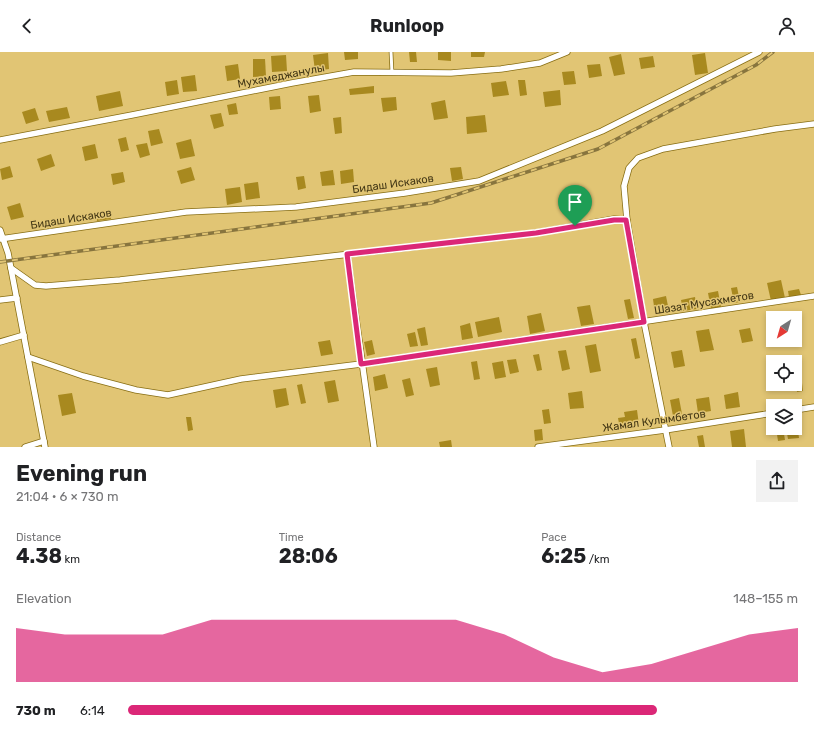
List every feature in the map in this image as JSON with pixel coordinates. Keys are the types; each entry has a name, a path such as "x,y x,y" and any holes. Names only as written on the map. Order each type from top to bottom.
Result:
{"street":[{"name":"Мухамеджанулы","path":"0,140 354,72 451,73 501,69 540,63 567,52"},
{"name":"Бидаш Искаков","path":"1,238 26,236 186,212 296,207 405,193 479,181 602,131 759,52"},
{"path":"669,447 644,322 626,220 624,186 629,168 638,158 662,150 775,129 814,124"},
{"path":"11,268 35,285 46,286 120,280 536,233 614,220 626,220"},
{"path":"0,230 1,238 8,253 45,444 25,447"},
{"path":"347,254 361,364 374,447"},
{"name":"Шазат Мусахметов","path":"28,357 83,376 136,390 168,395 241,379 361,364 814,296"},
{"path":"0,300 16,298"},
{"path":"0,342 24,335"},
{"path":"802,409 814,407"},
{"name":"Жамал Кулымбетов","path":"538,447 665,430 766,414"}],"lane":[{"path":"391,52 392,73"}],"building":[{"path":"344,52 358,52 358,59 345,60"},
{"path":"409,52 416,52 417,62 410,62"},
{"path":"438,52 451,52 451,61 438,60"},
{"path":"471,52 485,52 484,57 471,57"},
{"path":"328,53 329,69 315,71 313,55"},
{"path":"705,53 708,73 695,75 692,55"},
{"path":"621,54 625,74 614,76 609,57"},
{"path":"286,55 287,71 272,72 271,56"},
{"path":"653,56 655,67 641,69 639,58"},
{"path":"253,59 265,59 266,76 253,77"},
{"path":"238,64 240,79 227,81 225,66"},
{"path":"600,64 602,76 589,78 587,65"},
{"path":"574,71 576,84 564,85 562,72"},
{"path":"195,75 197,91 183,92 181,77"},
{"path":"177,80 179,94 167,96 165,82"},
{"path":"518,80 525,80 527,95 520,96"},
{"path":"506,81 509,95 493,97 491,83"},
{"path":"374,86 374,93 350,95 349,89"},
{"path":"560,90 561,105 545,107 543,92"},
{"path":"120,91 123,106 99,111 96,96"},
{"path":"319,95 321,111 310,113 308,96"},
{"path":"280,96 281,109 270,110 269,97"},
{"path":"396,97 397,110 383,112 381,98"},
{"path":"445,100 448,118 434,120 431,103"},
{"path":"236,103 238,114 229,115 227,105"},
{"path":"67,107 70,118 49,122 46,111"},
{"path":"35,108 39,120 26,124 22,112"},
{"path":"221,113 224,126 214,129 210,115"},
{"path":"485,115 487,132 467,134 466,117"},
{"path":"341,117 342,133 335,134 333,118"},
{"path":"159,129 163,143 151,146 148,131"},
{"path":"126,137 129,150 121,152 118,139"},
{"path":"191,139 195,156 180,159 176,143"},
{"path":"147,143 150,155 140,158 136,145"},
{"path":"95,144 98,158 85,161 82,147"},
{"path":"51,154 55,166 41,171 37,159"},
{"path":"10,166 13,177 2,180 0,169"},
{"path":"191,167 195,180 181,184 177,171"},
{"path":"461,167 463,179 452,181 450,168"},
{"path":"353,169 354,182 341,184 340,171"},
{"path":"333,170 335,185 322,186 320,172"},
{"path":"123,172 125,182 113,185 111,174"},
{"path":"304,176 306,188 298,190 296,177"},
{"path":"258,182 260,198 246,200 244,184"},
{"path":"240,187 242,202 227,205 225,189"},
{"path":"20,203 24,217 11,220 7,207"},
{"path":"110,213 111,219 97,221 96,215"},
{"path":"781,280 785,298 771,301 767,283"},
{"path":"737,287 740,302 734,303 731,288"},
{"path":"799,289 801,295 789,297 788,291"},
{"path":"718,291 721,307 711,309 708,293"},
{"path":"666,296 669,311 655,314 653,299"},
{"path":"695,297 697,309 683,311 681,300"},
{"path":"630,299 634,318 628,319 624,300"},
{"path":"590,305 594,324 581,326 577,307"},
{"path":"541,313 545,331 530,334 527,316"},
{"path":"499,317 502,332 478,337 475,322"},
{"path":"470,323 473,338 462,340 460,326"},
{"path":"425,327 428,345 421,346 417,329"},
{"path":"750,328 753,341 742,343 739,330"},
{"path":"709,329 714,350 700,352 696,331"},
{"path":"415,332 418,346 410,347 407,334"},
{"path":"636,338 640,358 635,359 631,339"},
{"path":"330,340 333,354 321,356 318,342"},
{"path":"372,340 375,354 367,356 364,342"},
{"path":"596,344 601,371 590,373 585,346"},
{"path":"566,350 570,369 562,371 558,351"},
{"path":"682,350 685,366 674,368 671,352"},
{"path":"539,354 542,370 537,371 533,355"},
{"path":"516,359 519,372 510,374 507,360"},
{"path":"477,361 480,379 474,380 471,362"},
{"path":"503,361 506,377 495,379 492,363"},
{"path":"437,367 440,385 430,387 426,369"},
{"path":"385,374 388,388 375,391 373,377"},
{"path":"410,378 414,395 406,397 402,380"},
{"path":"335,380 339,401 328,403 324,382"},
{"path":"302,384 306,403 301,404 297,385"},
{"path":"286,388 289,405 276,408 273,390"},
{"path":"582,391 584,408 570,409 568,393"},
{"path":"738,392 740,407 726,409 724,395"},
{"path":"72,393 76,413 62,416 58,395"},
{"path":"709,397 711,411 698,413 696,399"},
{"path":"679,398 682,414 673,416 670,400"},
{"path":"549,409 551,423 544,424 542,410"},
{"path":"637,410 639,425 620,429 618,418 625,417 624,412"},
{"path":"186,417 191,417 193,430 188,431"},
{"path":"542,429 543,440 535,441 534,430"},
{"path":"744,429 746,447 732,447 730,431"},
{"path":"703,435 705,447 699,447 697,436"},
{"path":"777,435 784,435 785,440 778,441"},
{"path":"787,435 799,435 799,438 788,439"},
{"path":"451,440 452,447 440,447 439,442"}],"railway":[{"path":"0,262 431,203 598,149 756,65 773,52"}],"route":[{"path":"614,220 626,220 644,322 361,364 347,254 536,233 575,226 614,220"}]}
